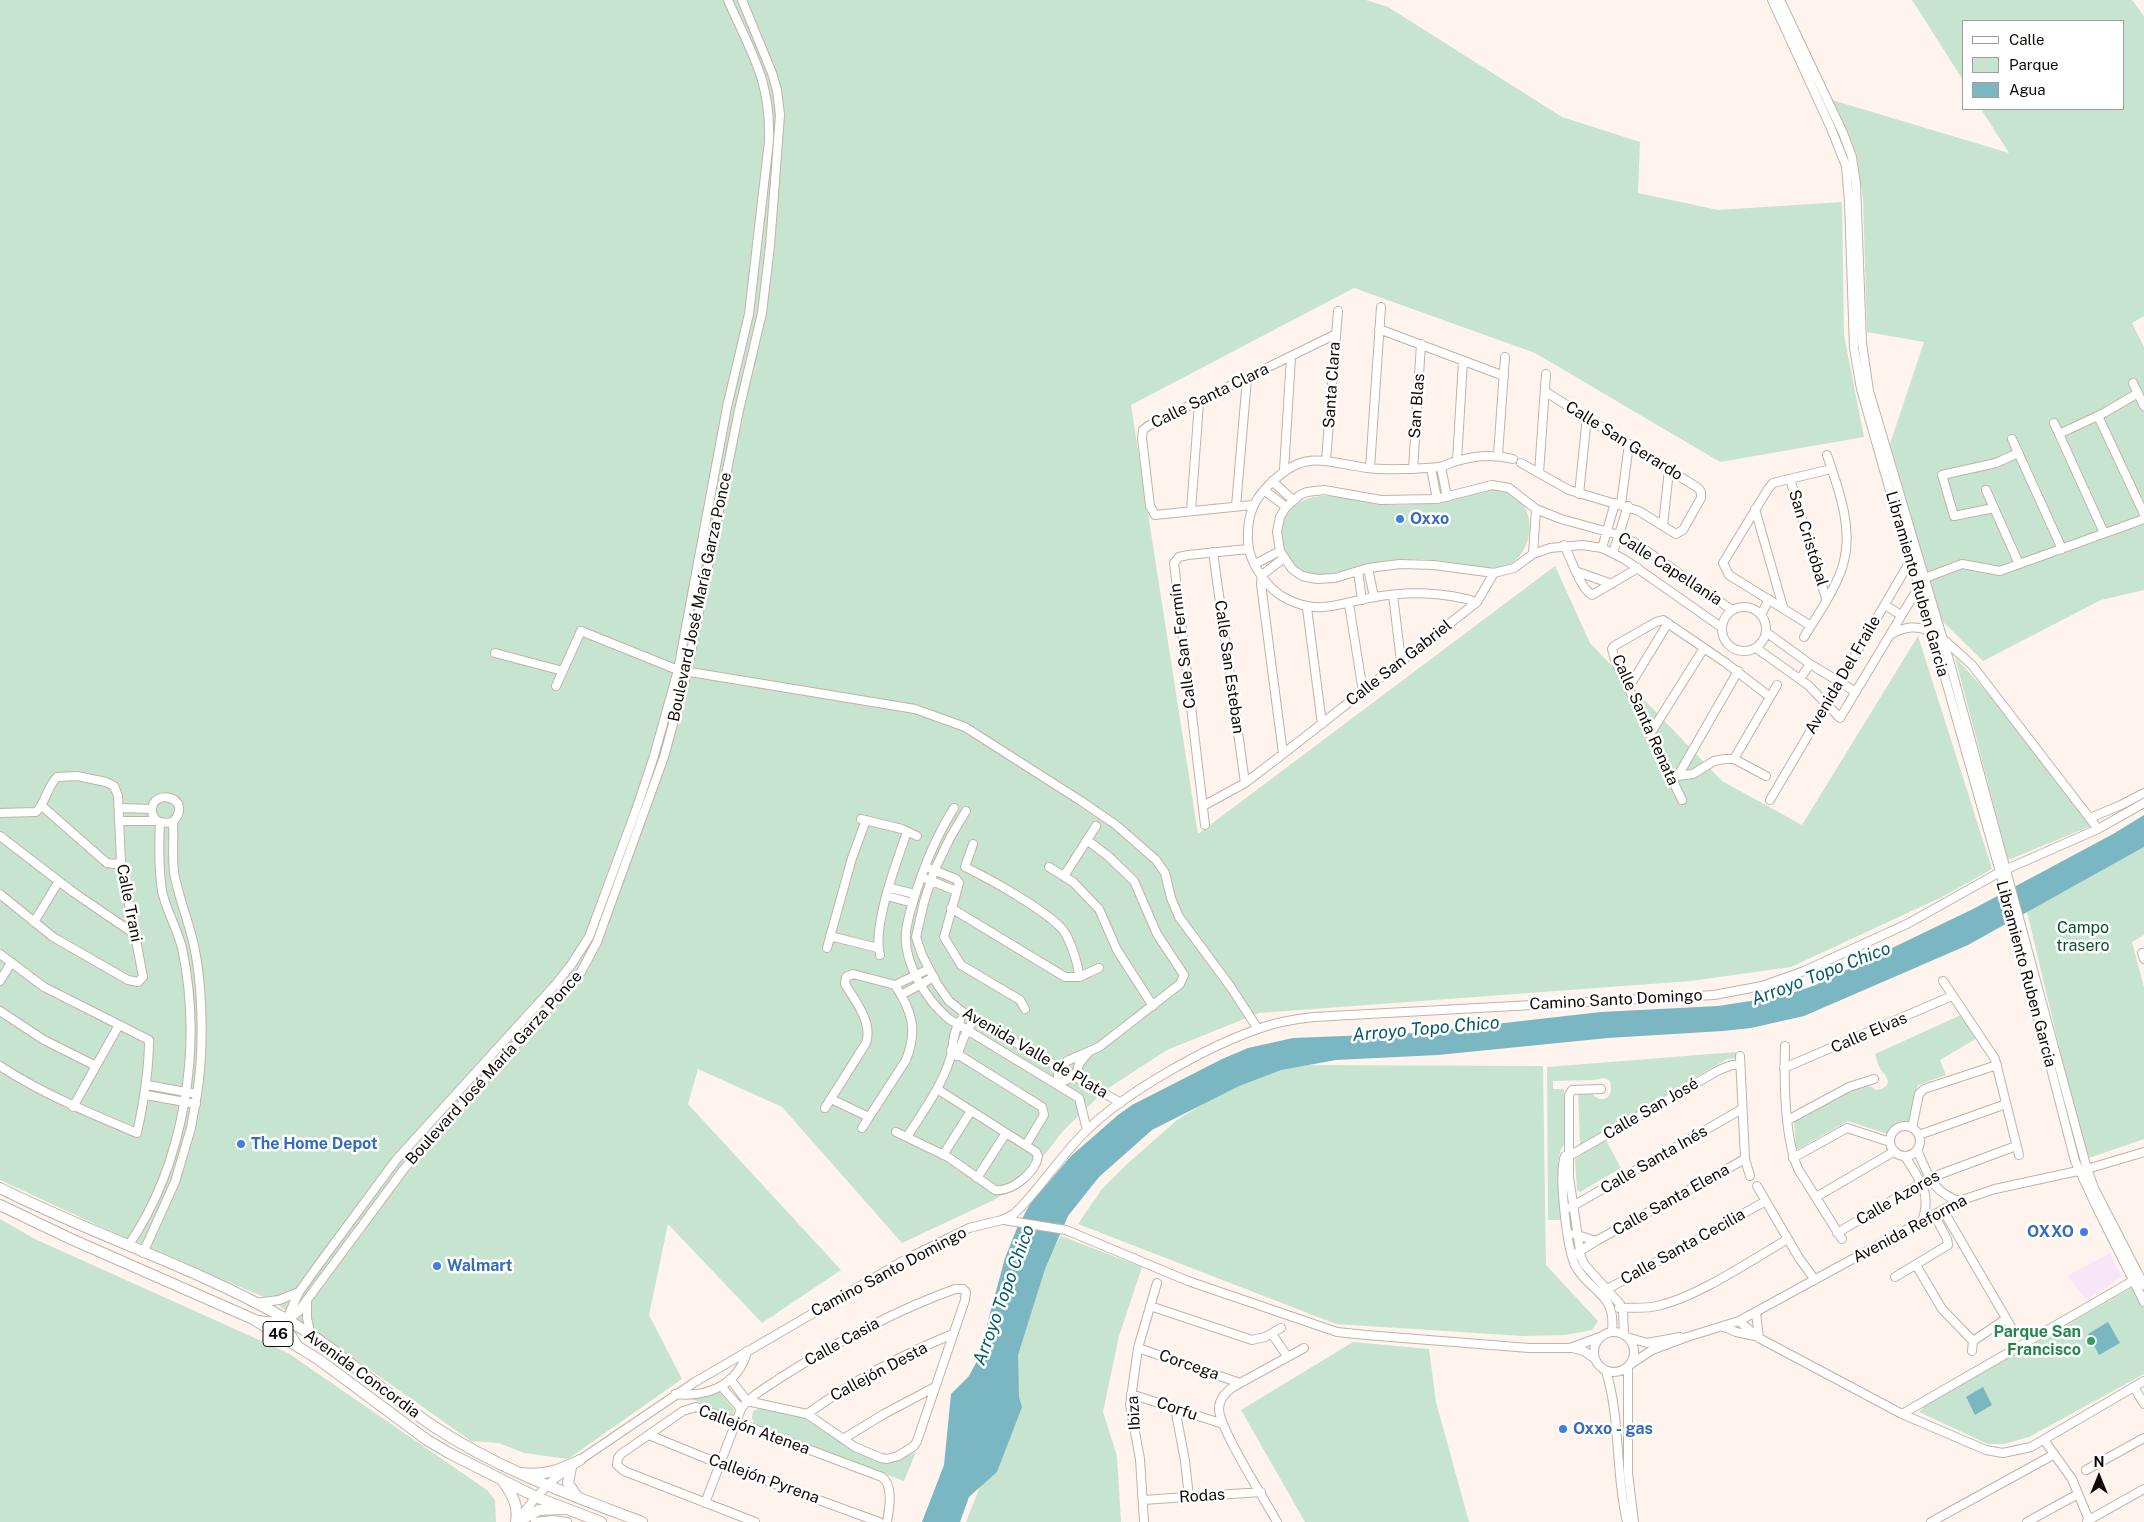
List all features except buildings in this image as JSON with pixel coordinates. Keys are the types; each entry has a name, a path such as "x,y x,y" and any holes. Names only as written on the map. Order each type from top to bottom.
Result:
{"main road":[{"name":"Avenida Concordia","path":"0,1188 69,1221 219,1285 287,1320 431,1424 570,1510 600,1522"},
{"name":"Avenida Concordia","path":"0,1205 71,1239 253,1319 298,1346 427,1440 502,1480 541,1491 578,1498 642,1522"},
{"path":"508,1470 527,1474 542,1474 560,1470 580,1460"},
{"path":"571,1467 568,1483 578,1498"},
{"path":"488,1473 586,1506 598,1506"},
{"path":"502,1480 516,1503 518,1513 516,1522"},
{"path":"516,1522 539,1510 570,1510"}],"street":[{"name":"Boulevard José María Garza Ponce","path":"287,1320 299,1292 396,1160 556,984 580,953 589,937 636,810 654,756 678,670 727,408 749,314 770,116 758,63 728,0"},
{"name":"Boulevard José María Garza Ponce","path":"287,1320 298,1312 307,1301 404,1169 581,972 597,942 664,757 687,672 739,410 758,335 770,246 780,115 777,90 772,73 742,0"},
{"name":"Libramiento Ruben Garcia","path":"1772,0 1837,140 1846,166 1850,202 1854,336 1858,376 1864,404 1920,586 2000,872 2006,881 2083,1170 2139,1278"},
{"name":"Libramiento Ruben Garcia","path":"1780,0 1843,133 1852,157 1855,175 1864,365 1871,401 1942,639 2000,872"},
{"path":"756,245 770,246"},
{"path":"1370,468 1381,307"},
{"name":"Santa Clara","path":"1326,460 1338,311"},
{"path":"1379,329 1504,376"},
{"name":"Calle Santa Clara","path":"1252,505 1157,516 1152,512 1142,433 1148,426 1336,334"},
{"name":"San Blas","path":"1412,469 1421,344"},
{"path":"1284,470 1291,357"},
{"path":"1498,455 1505,357"},
{"path":"1457,461 1463,361"},
{"path":"1538,473 1546,374"},
{"path":"1236,506 1247,379"},
{"path":"2133,383 2144,406"},
{"name":"Calle San Gerardo","path":"1546,392 1698,488 1701,492 1699,502 1683,530 1679,534 1663,526"},
{"path":"2058,434 2098,416 2138,393"},
{"path":"1191,511 1198,402"},
{"path":"2098,416 2144,514"},
{"path":"1579,494 1587,417"},
{"path":"2054,423 2104,534"},
{"path":"2012,439 2062,549"},
{"path":"1614,553 1619,534 1629,444"},
{"path":"1994,508 1954,516 1942,475 1996,463 2018,453"},
{"path":"1203,806 1245,782 1283,754 1262,590 1262,575 1248,550 1247,527 1252,505 1272,481 1284,470 1297,463 1326,460 1370,468 1412,469 1441,467 1477,456 1498,455 1513,459"},
{"path":"1804,636 1839,577 1844,563 1848,538 1842,503 1827,455"},
{"path":"1521,463 1562,487 1579,494 1621,504 1663,526 1669,470"},
{"path":"1441,467 1447,497"},
{"path":"1431,468 1437,499"},
{"path":"1810,626 1783,607 1729,575 1723,563 1773,483 1832,469"},
{"name":"San Cristóbal","path":"1790,479 1826,598"},
{"path":"1272,481 1293,500 1286,507 1278,524 1277,532 1280,550 1292,569 1309,578 1326,579 1368,568 1419,564 1494,573 1514,568 1533,554 1564,545 1582,545 1602,548 1614,553 1721,627"},
{"name":"Calle Capellanía","path":"1293,500 1300,494 1314,490 1381,500 1437,499 1484,486 1500,485 1516,492 1536,509 1570,523 1619,534 1647,551 1732,610"},
{"path":"1264,490 1286,507"},
{"path":"1986,490 2019,564"},
{"path":"1602,548 1606,531 1621,504"},
{"path":"1533,554 1536,509"},
{"path":"1755,510 1783,607"},
{"path":"1925,578 1962,564 2000,571 2144,519"},
{"path":"1564,545 1587,591 1592,595 1638,568"},
{"name":"Calle San Fermín","path":"1205,825 1173,567 1175,560 1179,557 1213,552 1248,550"},
{"path":"1255,564 1280,550"},
{"name":"Avenida Del Fraile","path":"1770,800 1917,550"},
{"name":"Calle San Esteban","path":"1213,552 1245,782"},
{"path":"1262,575 1284,558"},
{"path":"1368,568 1374,597"},
{"path":"1358,570 1362,600"},
{"path":"1578,572 1612,584"},
{"name":"Calle San Gabriel","path":"1283,754 1477,602 1494,573"},
{"name":"Calle San Gabriel","path":"1262,575 1275,592 1307,608 1349,604 1374,597 1392,595 1444,595 1477,602"},
{"name":"Avenida Del Fraile","path":"1827,702 1840,718 1925,578"},
{"path":"1752,609 1760,594"},
{"path":"1392,595 1401,661"},
{"path":"1761,615 1768,599"},
{"path":"1349,604 1363,692"},
{"path":"1884,605 1901,615"},
{"path":"1738,607 1752,609 1761,615 1766,626 1766,632 1761,643 1756,648 1742,651 1731,648 1724,640 1721,627 1727,614 1738,607"},
{"name":"Calle San Gabriel","path":"1307,608 1322,724"},
{"name":"Calle Santa Renata","path":"1668,623 1663,620 1656,622 1614,646 1612,649 1615,660 1682,800"},
{"path":"1629,687 1668,623 1738,671 1770,697"},
{"path":"1889,636 1906,627 1919,627 1932,632"},
{"path":"556,686 581,631 678,670 915,709 964,728 1030,768 1116,825 1156,860 1165,873 1173,904 1179,917 1230,986 1258,1029"},
{"path":"1766,632 1810,664 1856,692"},
{"path":"1942,639 1972,665 2098,828"},
{"path":"1650,734 1704,648"},
{"path":"1715,655 1731,648"},
{"path":"1726,663 1731,648"},
{"path":"1756,648 1800,679 1827,702"},
{"path":"495,653 563,671"},
{"path":"1800,679 1810,664"},
{"path":"1680,774 1738,671"},
{"path":"1734,759 1778,685"},
{"path":"1670,778 1680,774 1693,774 1718,760 1734,759 1766,776"},
{"name":"Calle Trani","path":"34,922 70,946 128,980 138,982 143,977 121,862 118,796 114,786 106,782 77,776 57,777 51,783 42,806"},
{"path":"2090,818 2144,793"},
{"path":"120,821 159,822 165,824 173,822 179,816 180,807 175,800 167,796 158,798 152,809 152,814 159,822 162,890 182,947 191,1033 190,1070 165,1177 142,1226 128,1246"},
{"name":"Camino Santo Domingo","path":"516,1522 541,1491 580,1460 675,1394 908,1258 969,1228 1002,1220 1020,1208 1060,1159 1087,1130 1121,1103 1162,1076 1225,1043 1258,1029 1290,1020 1684,997 1738,992 1762,986 1804,971 1934,909 2000,872 2098,828 2144,803"},
{"path":"0,813 36,812 42,806 107,863 121,862"},
{"path":"119,808 152,809"},
{"name":"Avenida Valle de Plata","path":"954,808 940,831 920,876 906,932 909,955 917,975 941,1012 967,1030 1079,1098 1087,1130"},
{"name":"Avenida Valle de Plata","path":"966,811 934,871 924,902 916,937 929,969 949,1001 964,1013 1121,1103"},
{"path":"827,948 863,820 917,836"},
{"path":"143,1253 175,1182 191,1128 201,1072 201,1020 198,979 194,946 180,901 174,870 173,822"},
{"path":"1064,876 1096,826"},
{"path":"940,831 951,836"},
{"path":"830,936 879,952 879,924 907,832"},
{"path":"0,836 136,936"},
{"path":"1056,1084 1060,1068 1076,1055 1099,1047 1183,982 1184,976 1157,934 1134,881 1108,856 1087,840"},
{"path":"973,844 965,867 1049,917 1064,931 1078,968 1079,977"},
{"path":"924,867 956,879 959,883 944,937 958,962 1020,1000 1025,1009"},
{"path":"1049,867 1064,876 1089,896 1099,908 1117,950 1153,1006"},
{"path":"920,876 956,891"},
{"path":"0,894 34,922 59,881"},
{"path":"890,888 924,902"},
{"path":"887,896 914,899"},
{"path":"951,908 1065,977 1079,977 1099,968"},
{"path":"0,954 44,987 149,1040 146,1095 137,1133 73,1107 0,1066"},
{"path":"0,981 11,963"},
{"path":"825,1108 869,1035 867,1022 845,984 846,976 853,974 895,985 929,969"},
{"path":"901,995 934,977"},
{"path":"186,981 198,979"},
{"path":"1943,981 1992,1052 1997,1065 2019,1155"},
{"path":"862,1128 906,1060 911,1048 913,1026 895,985"},
{"name":"Calle Elvas","path":"1784,1068 1952,996"},
{"path":"0,1011 44,1040 96,1066"},
{"path":"964,1013 952,1038 955,1052 1042,1107 1044,1115 1026,1145"},
{"path":"907,1137 937,1089 974,1019"},
{"path":"73,1107 119,1025"},
{"path":"1785,1046 1784,1068 1793,1158 1816,1197 1894,1151"},
{"path":"1056,1084 1076,1076 1079,1064 1088,1052"},
{"path":"1740,1056 1745,1159 1750,1176"},
{"name":"Calle San José","path":"1567,1156 1719,1070 1732,1065 1740,1065"},
{"path":"1912,1128 1920,1094 1924,1089 1997,1065"},
{"path":"1788,1120 1849,1087 1874,1079"},
{"path":"147,1086 198,1094"},
{"path":"896,1132 943,1155 998,1190 1016,1183 1027,1175 1038,1159 1036,1152 937,1089"},
{"path":"1601,1089 1572,1090 1570,1092 1567,1156 1563,1177 1584,1264 1604,1292 1612,1308 1612,1331"},
{"path":"146,1095 196,1104"},
{"path":"831,1098 869,1118"},
{"path":"1919,1135 2006,1104"},
{"name":"Calle Santa Inés","path":"1569,1207 1742,1109"},
{"path":"943,1155 971,1111"},
{"path":"1793,1158 1847,1128 1856,1129 1890,1142"},
{"path":"1905,1156 1917,1150 1920,1143 1919,1135 1912,1128 1899,1128 1892,1133 1890,1142 1894,1151 1905,1156 1925,1190 1927,1201 1922,1222"},
{"path":"977,1178 1006,1133"},
{"name":"Calle Azores","path":"1816,1197 1839,1236 1930,1178 2016,1146"},
{"path":"1917,1150 1934,1186 1943,1195 1959,1201"},
{"name":"Avenida Reforma","path":"1630,1365 1652,1350 1687,1337 1724,1327 1756,1313 1959,1201 1995,1189 2083,1170 2144,1152"},
{"name":"Calle Santa Elena","path":"1572,1256 1745,1159"},
{"path":"1757,1186 1797,1254 1815,1280"},
{"name":"Calle Santa Cecilia","path":"1604,1292 1766,1201"},
{"path":"1569,1207 1568,1233 1572,1256 1580,1273 1622,1308 1627,1336 1635,1350 1630,1365 1628,1473 1634,1522"},
{"path":"1943,1210 2014,1332"},
{"path":"1894,1277 1948,1245 1948,1239 1934,1214"},
{"path":"1002,1220 1019,1221 1066,1230 1188,1281 1337,1332 1366,1336 1520,1347 1570,1348 1584,1351 1606,1371 1613,1397 1619,1473 1627,1522"},
{"path":"1568,1233 1577,1234 1596,1241"},
{"path":"1612,1308 1648,1308 1680,1299 1788,1239"},
{"path":"1916,1265 1942,1309 1973,1340"},
{"path":"2139,1278 2144,1285"},
{"path":"2139,1278 2144,1302"},
{"path":"1902,1414 2139,1278"},
{"name":"Ibiza","path":"1144,1522 1140,1459 1131,1418 1131,1394 1138,1348 1157,1283"},
{"name":"Calle Casia","path":"706,1503 741,1409 747,1401 798,1366 882,1320 955,1288 963,1288 966,1292 953,1334"},
{"path":"256,1303 273,1301 299,1292"},
{"path":"307,1301 307,1318 311,1336"},
{"path":"1150,1306 1246,1338 1257,1339 1272,1334 1281,1328"},
{"path":"1756,1313 1757,1337"},
{"path":"253,1319 275,1322 287,1320 292,1337 298,1346"},
{"path":"1973,1340 2006,1319"},
{"path":"1739,1321 1757,1337 1902,1414 1986,1450 2003,1453 2018,1451 2044,1440 2144,1381"},
{"path":"1724,1327 1757,1337"},
{"path":"1570,1348 1612,1331 1627,1336"},
{"path":"730,1379 747,1401 807,1414 843,1439 871,1455 887,1459 898,1456 914,1446 953,1334"},
{"name":"Callejón Desta","path":"807,1414 864,1376 953,1334"},
{"path":"1272,1334 1287,1356"},
{"name":"Avenida Reforma","path":"1627,1336 1646,1343 1687,1337"},
{"path":"1595,1359 1594,1347 1600,1337"},
{"path":"1972,1351 1973,1340"},
{"name":"Corcega","path":"1138,1348 1240,1383"},
{"path":"1277,1522 1223,1424 1219,1411 1222,1399 1229,1390 1304,1348"},
{"path":"675,1394 696,1395 721,1386 743,1364 747,1351"},
{"path":"1606,1371 1622,1371 1630,1365"},
{"path":"721,1386 741,1409"},
{"path":"843,1439 884,1414 935,1387"},
{"path":"2134,1387 2144,1404"},
{"name":"Corfu","path":"1131,1394 1223,1424"},
{"name":"Callejón Atenea","path":"706,1503 624,1471 617,1465 618,1458 691,1407 876,1474 886,1480 889,1492 887,1522"},
{"path":"1175,1408 1185,1461 1189,1496"},
{"name":"Callejón Pyrena","path":"649,1435 720,1464 879,1522"},
{"path":"2086,1470 2144,1438"},
{"path":"2044,1440 2053,1455 2064,1466 2078,1494 2087,1521 2144,1489"},
{"path":"1931,1522 2053,1455"},
{"name":"Rodas","path":"1143,1500 1261,1492"},
{"path":"2027,1522 2078,1494"},
{"path":"706,1503 755,1522"},
{"path":"536,1522 552,1520 567,1522"}],"shaded area":[{"path":"2110,1253 2122,1277 2086,1300 2067,1276"}],"green space":[{"path":"0,0 1366,0 1388,7 1562,117 1640,142 1638,193 1718,210 1842,202 1844,335 1864,437 1720,462 1535,353 1354,288 1131,405 1198,834 1555,566 1590,643 1722,781 1802,825 1918,636 1992,869 1944,896 1791,967 1691,981 1259,1013 1167,1050 1104,1091 1063,1131 1033,1170 996,1199 902,1243 782,1107 698,1069 688,1104 841,1270 762,1323 668,1224 649,1315 682,1379 568,1459 524,1453 499,1443 471,1441 271,1300 134,1242 0,1180"},
{"path":"1912,0 2132,0 2144,16 2144,316 2132,323 2144,347 2144,590 2101,600 1983,661 1941,620 1890,444 1924,342 1867,332 1863,199 1857,157 1849,135 1832,100 2009,153 1982,110 2124,110 2124,20 1962,20 1962,78"},
{"path":"1484,490 1501,490 1515,496 1523,505 1528,515 1530,527 1524,550 1516,560 1506,567 1499,569 1474,568 1437,560 1409,559 1368,564 1321,575 1311,574 1293,565 1283,547 1281,532 1284,519 1294,506 1307,499 1322,496 1338,497 1403,505 1444,500"},
{"path":"1955,657 2010,718 2091,826 2008,860"},
{"name":"Campo trasero","path":"2144,847 2144,935 2132,942 2144,987 2144,1139 2086,1159 2027,912"},
{"path":"1963,1014 1979,1037 1940,1060 1946,1075 1918,1085 1910,1122 1896,1124 1887,1134 1848,1121 1796,1150 1794,1120 1840,1095 1867,1084 1876,1090 1887,1085 1888,1080 1880,1068 1875,1054"},
{"path":"1736,1052 1736,1058 1727,1059 1580,1145 1578,1091 1590,1091 1598,1098 1606,1098 1610,1092 1610,1081 1605,1078 1553,1081 1553,1089 1564,1089 1566,1140 1560,1152 1558,1163 1564,1220 1548,1220 1547,1067"},
{"path":"1280,1065 1543,1066 1546,1265 1598,1321 1592,1330 1565,1335 1523,1336 1336,1324 1078,1224 1102,1189 1177,1120 1236,1084"},
{"path":"1606,1140 1621,1168 1580,1192 1577,1190 1575,1159"},
{"path":"0,1219 35,1239 288,1353 487,1490 495,1500 496,1522 0,1522"},
{"path":"1061,1236 1142,1267 1119,1336 1103,1412 1117,1456 1121,1522 966,1522 995,1449 988,1429 1036,1279"},
{"name":"Parque San Francisco","path":"2133,1287 2144,1308 2144,1374 2029,1437 2004,1444 1988,1444 1919,1412 1927,1404"},
{"path":"1353,1342 1429,1349 1436,1402 1469,1522 1305,1522 1241,1410"},
{"path":"719,1391 734,1410 733,1417 690,1398"},
{"path":"759,1408 799,1415 849,1448 888,1463 916,1452 904,1481 754,1427 753,1411"}],"water":[{"name":"Arroyo Topo Chico","path":"2144,815 2144,847 1968,945 1804,1016 1751,1028 1723,1031 1608,1038 1438,1055 1336,1060 1281,1070 1239,1086 1152,1130 1099,1177 1068,1216 1045,1269 1018,1355 1019,1397 1022,1407 997,1472 969,1497 960,1522 922,1522 944,1465 951,1394 969,1376 977,1361 1005,1258 1017,1228 1030,1204 1071,1156 1132,1105 1222,1059 1248,1048 1293,1038 1416,1033 1601,1012 1718,1006 1783,996 1813,986 1973,909 2113,834"},
{"path":"2108,1322 2120,1343 2099,1355 2088,1334"},
{"path":"1983,1387 1992,1405 1975,1415 1966,1397"}],"place":[{"name":"Oxxo","path":"1400,519"},
{"name":"The Home Depot","path":"241,1144"},
{"name":"OXXO","path":"2084,1232"},
{"name":"Walmart","path":"437,1266"},
{"name":"Parque San Francisco","path":"2091,1341"},
{"name":"Oxxo - gas","path":"1563,1429"}]}
